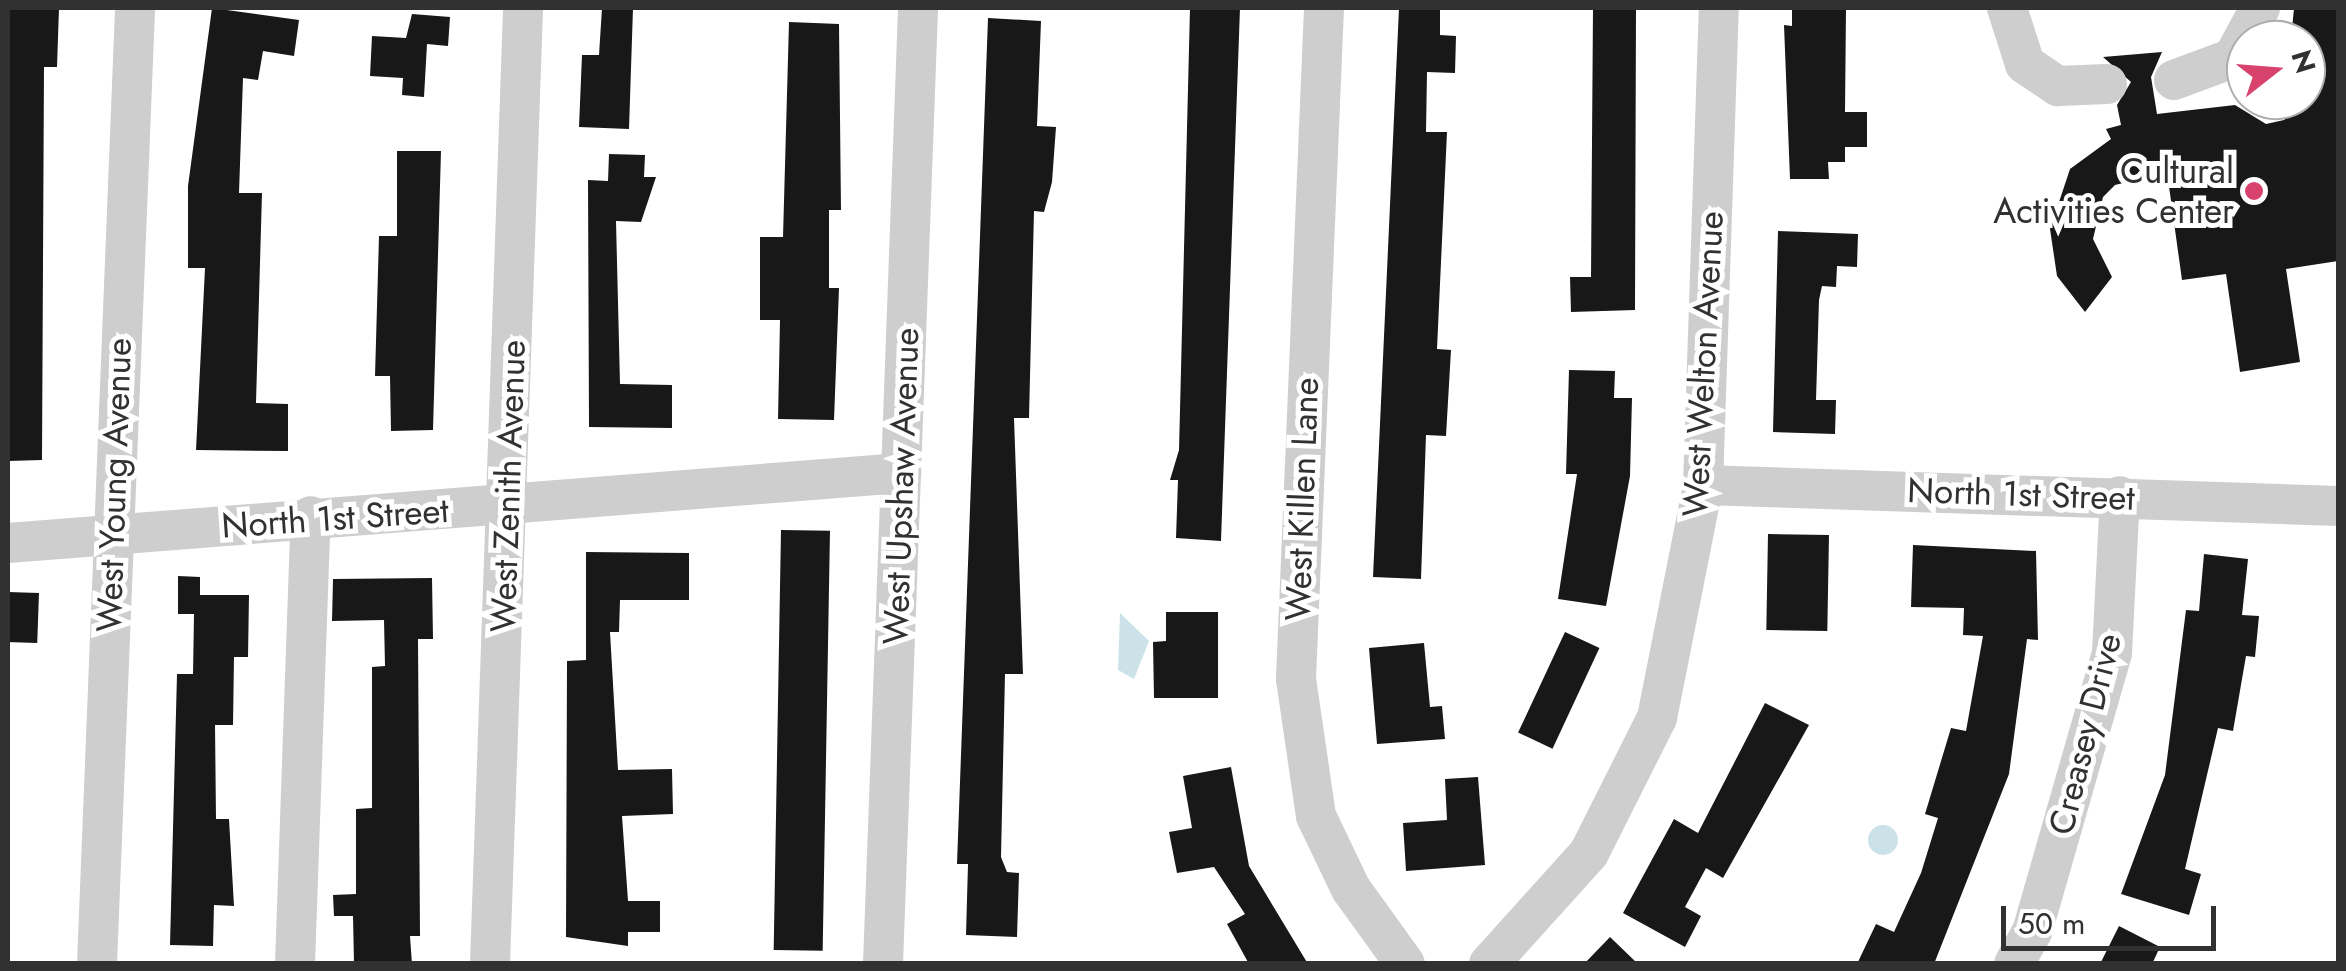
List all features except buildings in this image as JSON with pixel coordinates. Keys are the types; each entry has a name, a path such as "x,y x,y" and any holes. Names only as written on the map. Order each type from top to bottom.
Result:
{"street":[{"name":"West Young Avenue","path":"97,964 136,8"},
{"name":"West Zenith Avenue","path":"490,964 523,8"},
{"name":"West Upshaw Avenue","path":"883,964 918,8"},
{"name":"West Killen Lane","path":"1324,8 1296,678 1316,816 1352,889 1404,964"},
{"name":"West Welton Avenue","path":"1490,964 1589,853 1657,718 1704,485 1719,8"},
{"path":"2007,8 2025,64 2058,86 2107,84"},
{"path":"2174,80 2233,58 2260,8"},
{"name":"North 1st Street","path":"8,543 311,516 508,506 902,473"},
{"name":"North 1st Street","path":"1704,485 2338,506"},
{"name":"Creasey Drive","path":"2014,964 2032,932 2112,652 2120,496"},
{"path":"295,964 311,516"}],"water":[{"path":"1120,613 1149,641 1134,679 1118,670"},
{"path":"1883,825 1897,834 1898,840 1889,854 1883,855 1869,846 1868,840 1877,826"}],"place":[{"name":"Cultural Activities Center","path":"2254,191"}]}
